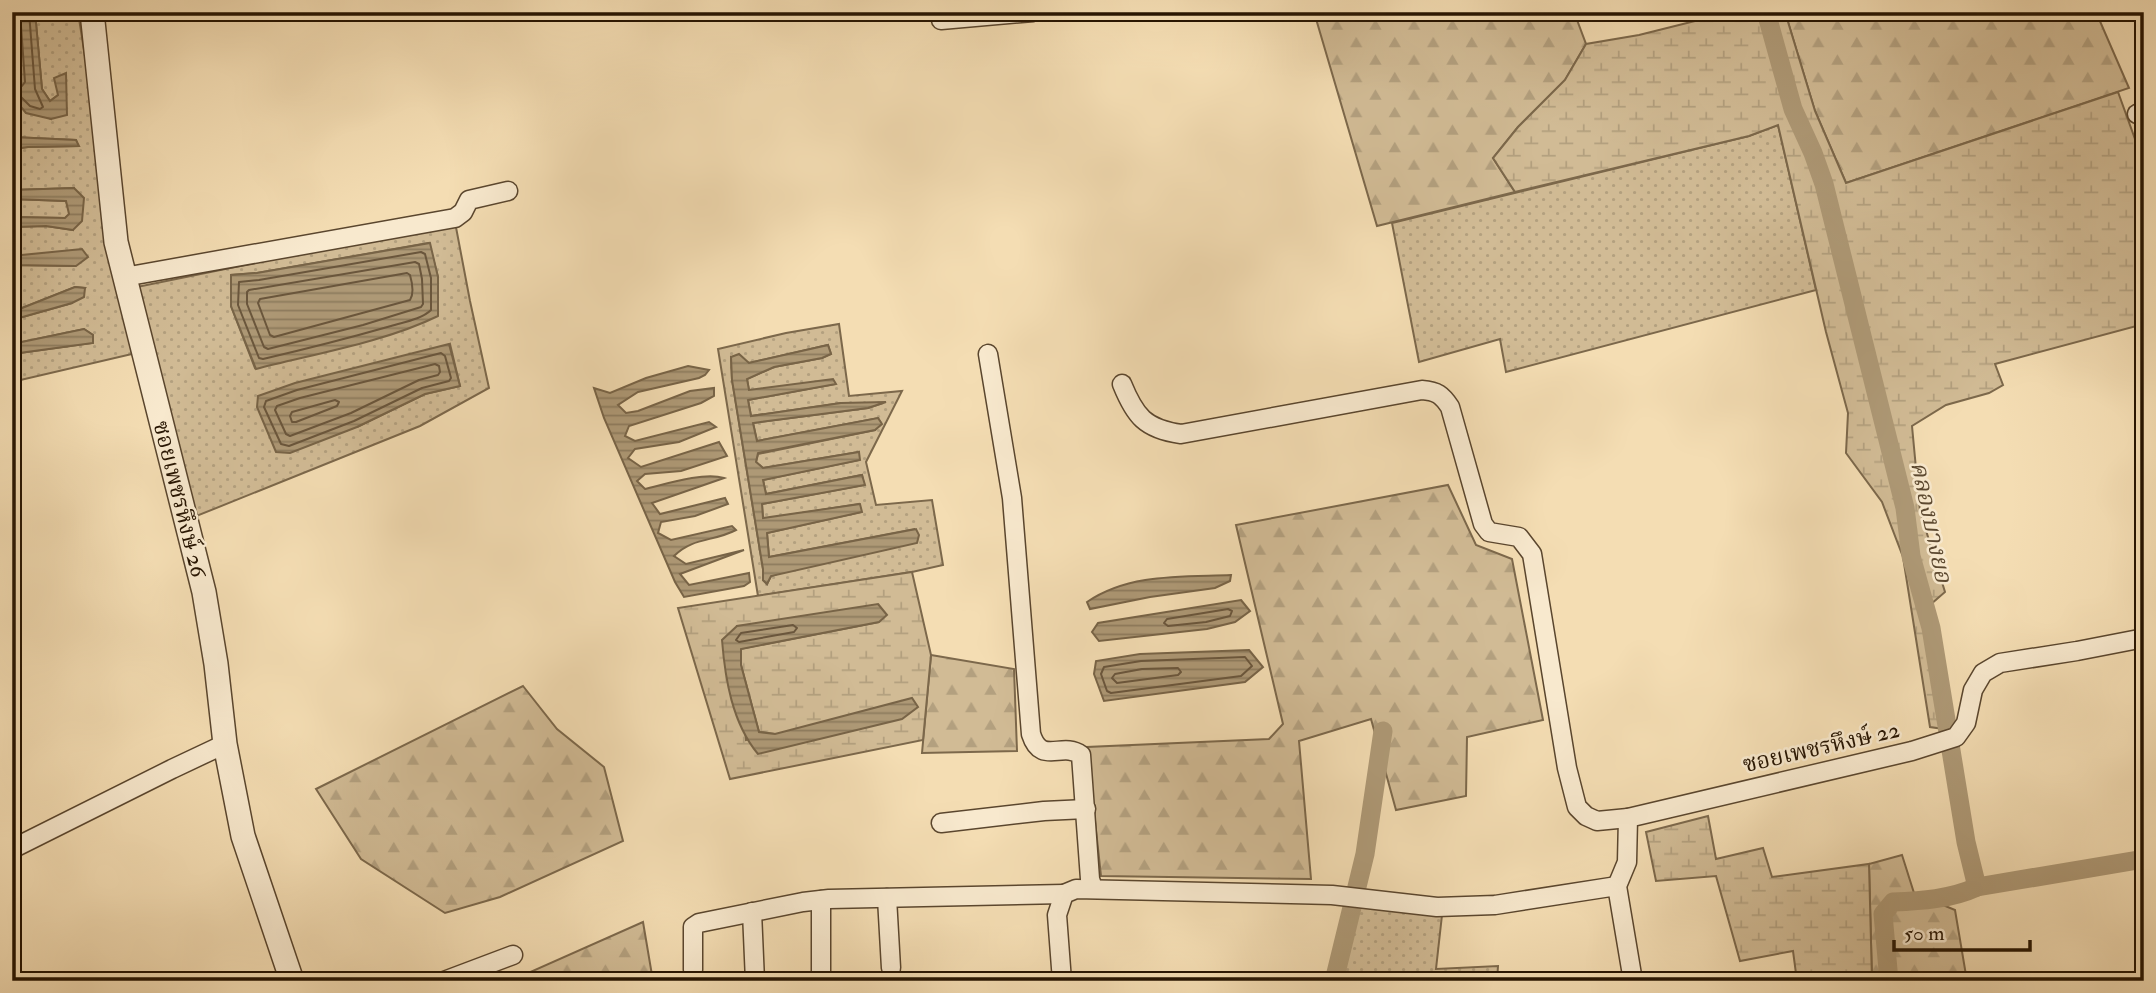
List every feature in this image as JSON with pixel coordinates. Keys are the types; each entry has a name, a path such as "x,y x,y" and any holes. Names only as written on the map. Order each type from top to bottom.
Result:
{"street":[{"name":"ซอยเพชรหึงษ์ 26","path":"92,12 116,242 204,592 225,744 243,836 292,981"},
{"path":"941,20 1032,12"},
{"path":"124,277 455,218 463,212 469,200 508,191"},
{"path":"989,354 1012,498 1031,734 1035,745 1042,751 1075,751 1081,755 1093,888"},
{"name":"ซอยเพชรหึงษ์ 22","path":"1122,384 1139,416 1151,427 1181,434 1422,390 1436,391 1443,396 1450,407 1483,524 1489,532 1519,537 1532,554 1567,768 1577,807 1586,816 1597,821 1628,818 1900,754 1956,737 1966,723 1973,690 1983,673 2000,663 2144,638"},
{"path":"12,849 225,744"},
{"path":"941,823 1086,809"},
{"path":"1628,818 1627,862 1617,886 1633,981"},
{"path":"693,970 693,928 699,923 821,900 1064,894 1076,889 1093,888 1332,895 1437,907 1495,905 1617,886"},
{"path":"1062,981 1057,915 1064,894"},
{"path":"887,898 891,968"},
{"path":"821,900 821,981"},
{"path":"752,912 755,981"},
{"path":"444,981 513,955"}],"green space":[{"path":"12,12 16,101 51,119 58,95 50,101 42,89 35,12 78,12 132,354 12,382 12,354 93,343 93,335 84,329 12,344 12,320 72,303 85,288 75,287 12,312 12,265 76,266 12,256 12,227 46,226 73,230 74,188 12,190 12,149 78,146 76,140 12,137"},
{"path":"1314,12 1574,12 1586,44 1565,80 1518,127 1493,158 1515,192 1377,226"},
{"path":"1714,12 1785,12 1815,111 1846,183 2118,92 2144,164 2144,324 1995,364 2003,385 1989,393 1946,405 1912,426 1920,511 1945,592 1930,605 1951,730 1930,727 1903,557 1882,502 1846,453 1848,413 1826,332 1778,125 1749,136 1515,192 1493,158 1518,127 1565,80 1586,44 1639,35 1715,16"},
{"path":"1785,12 2096,12 2129,88 1846,183 1815,111"},
{"path":"1778,125 1816,290 1506,372 1500,339 1419,362 1392,223 1749,136"},
{"path":"12,199 66,201 70,214 65,218 12,217"},
{"path":"455,222 489,388 420,426 194,517 132,288","holes":["429,243 438,277 255,368 231,306 231,275 257,273","450,344 460,386 425,394 357,427"]},
{"path":"839,324 849,396 902,391 866,462 876,505 932,500 943,565 758,596 718,349","holes":["828,345 831,354 774,367 747,379 749,391 835,384 748,400 751,416 841,403 883,403 868,408 753,423 757,441 878,418 881,423 875,430 758,454 756,462 763,468 859,452 859,460 763,480 766,494 862,475 864,485 762,504 763,519 859,504 861,512 767,533 769,557 915,529 771,576 767,584 763,580 732,380 731,357 749,363"]},
{"path":"1448,485 1476,545 1512,559 1543,720 1467,737 1466,796 1396,810 1371,719 1299,741 1311,879 1101,876 1087,747 1269,739 1283,724 1236,525"},
{"path":"912,572 931,655 923,740 730,779 678,608","holes":["879,622 740,649 741,665 759,732 775,734 746,740 737,626"]},
{"path":"931,655 1014,669 1017,751 922,753"},
{"path":"523,686 557,729 604,767 623,841 500,897 445,913 361,859 316,789"},
{"path":"1708,816 1716,859 1763,848 1772,877 1869,864 1872,981 1797,981 1793,951 1740,961 1716,876 1656,881 1646,832"},
{"path":"1902,855 1914,893 1955,910 1967,981 1872,981 1869,864"},
{"path":"1348,905 1442,915 1436,969 1498,966 1497,981 1329,981"},
{"path":"643,922 653,981 530,981 528,973"}],"water":[{"path":"14,12 35,12 42,89 50,101 58,95 54,78 66,73 67,115 51,119 26,113 16,101"},
{"path":"12,137 76,140 79,146 12,149"},
{"path":"74,188 84,198 82,221 73,230 46,226 12,227 12,217 65,218 69,214 66,201 12,199 12,190"},
{"path":"430,243 438,277 438,316 349,347 256,369 231,306 231,275 257,273"},
{"path":"82,249 88,257 76,266 12,265 12,256"},
{"path":"75,287 85,288 84,297 12,320 12,312"},
{"path":"84,329 93,335 93,343 12,354 12,344"},
{"path":"449,344 460,386 425,394 357,427 290,453 276,452 257,407 258,396 295,383"},
{"path":"828,345 831,354 822,358 774,367 747,379 749,390 833,379 836,384 748,400 751,416 841,403 886,402 868,408 753,423 757,441 878,418 882,424 875,430 758,453 756,462 763,468 859,452 860,460 763,480 766,494 862,475 865,485 762,504 763,518 860,504 862,512 767,533 769,557 916,529 919,535 917,543 771,576 767,584 763,580 732,380 731,357 739,354 749,363"},
{"path":"688,366 709,370 699,378 638,392 618,405 626,413 638,411 690,391 714,388 714,396 701,403 629,426 625,436 635,441 709,422 716,427 679,442 635,449 628,458 641,467 719,442 727,456 681,471 645,474 637,481 645,489 706,476 724,478 652,503 660,514 725,498 728,504 695,516 661,522 658,533 671,540 732,526 736,530 688,546 674,556 686,564 744,550 680,574 689,585 749,573 750,582 744,586 684,597 604,418 594,388 610,393 646,378"},
{"path":"1231,575 1230,581 1215,588 1090,609 1087,602 1120,586 1138,581"},
{"path":"1241,600 1250,611 1235,622 1207,629 1099,641 1092,632 1098,623"},
{"path":"878,604 887,615 879,622 741,649 741,665 759,732 775,734 912,698 918,707 902,719 758,754 742,728 731,700 722,640 737,626"},
{"path":"1249,650 1263,667 1245,682 1104,701 1094,674 1096,661 1140,654"}],"waterway":[{"name":"คลองบางยอ","path":"1766,12 1793,109 1824,184 1905,508 1911,556 1931,628 1966,842 1977,887"},
{"path":"1334,981 1365,854 1383,731"},
{"name":"คลองบางยอ","path":"1889,981 1883,914 1893,902 1936,899 1977,887 2144,859"}]}
